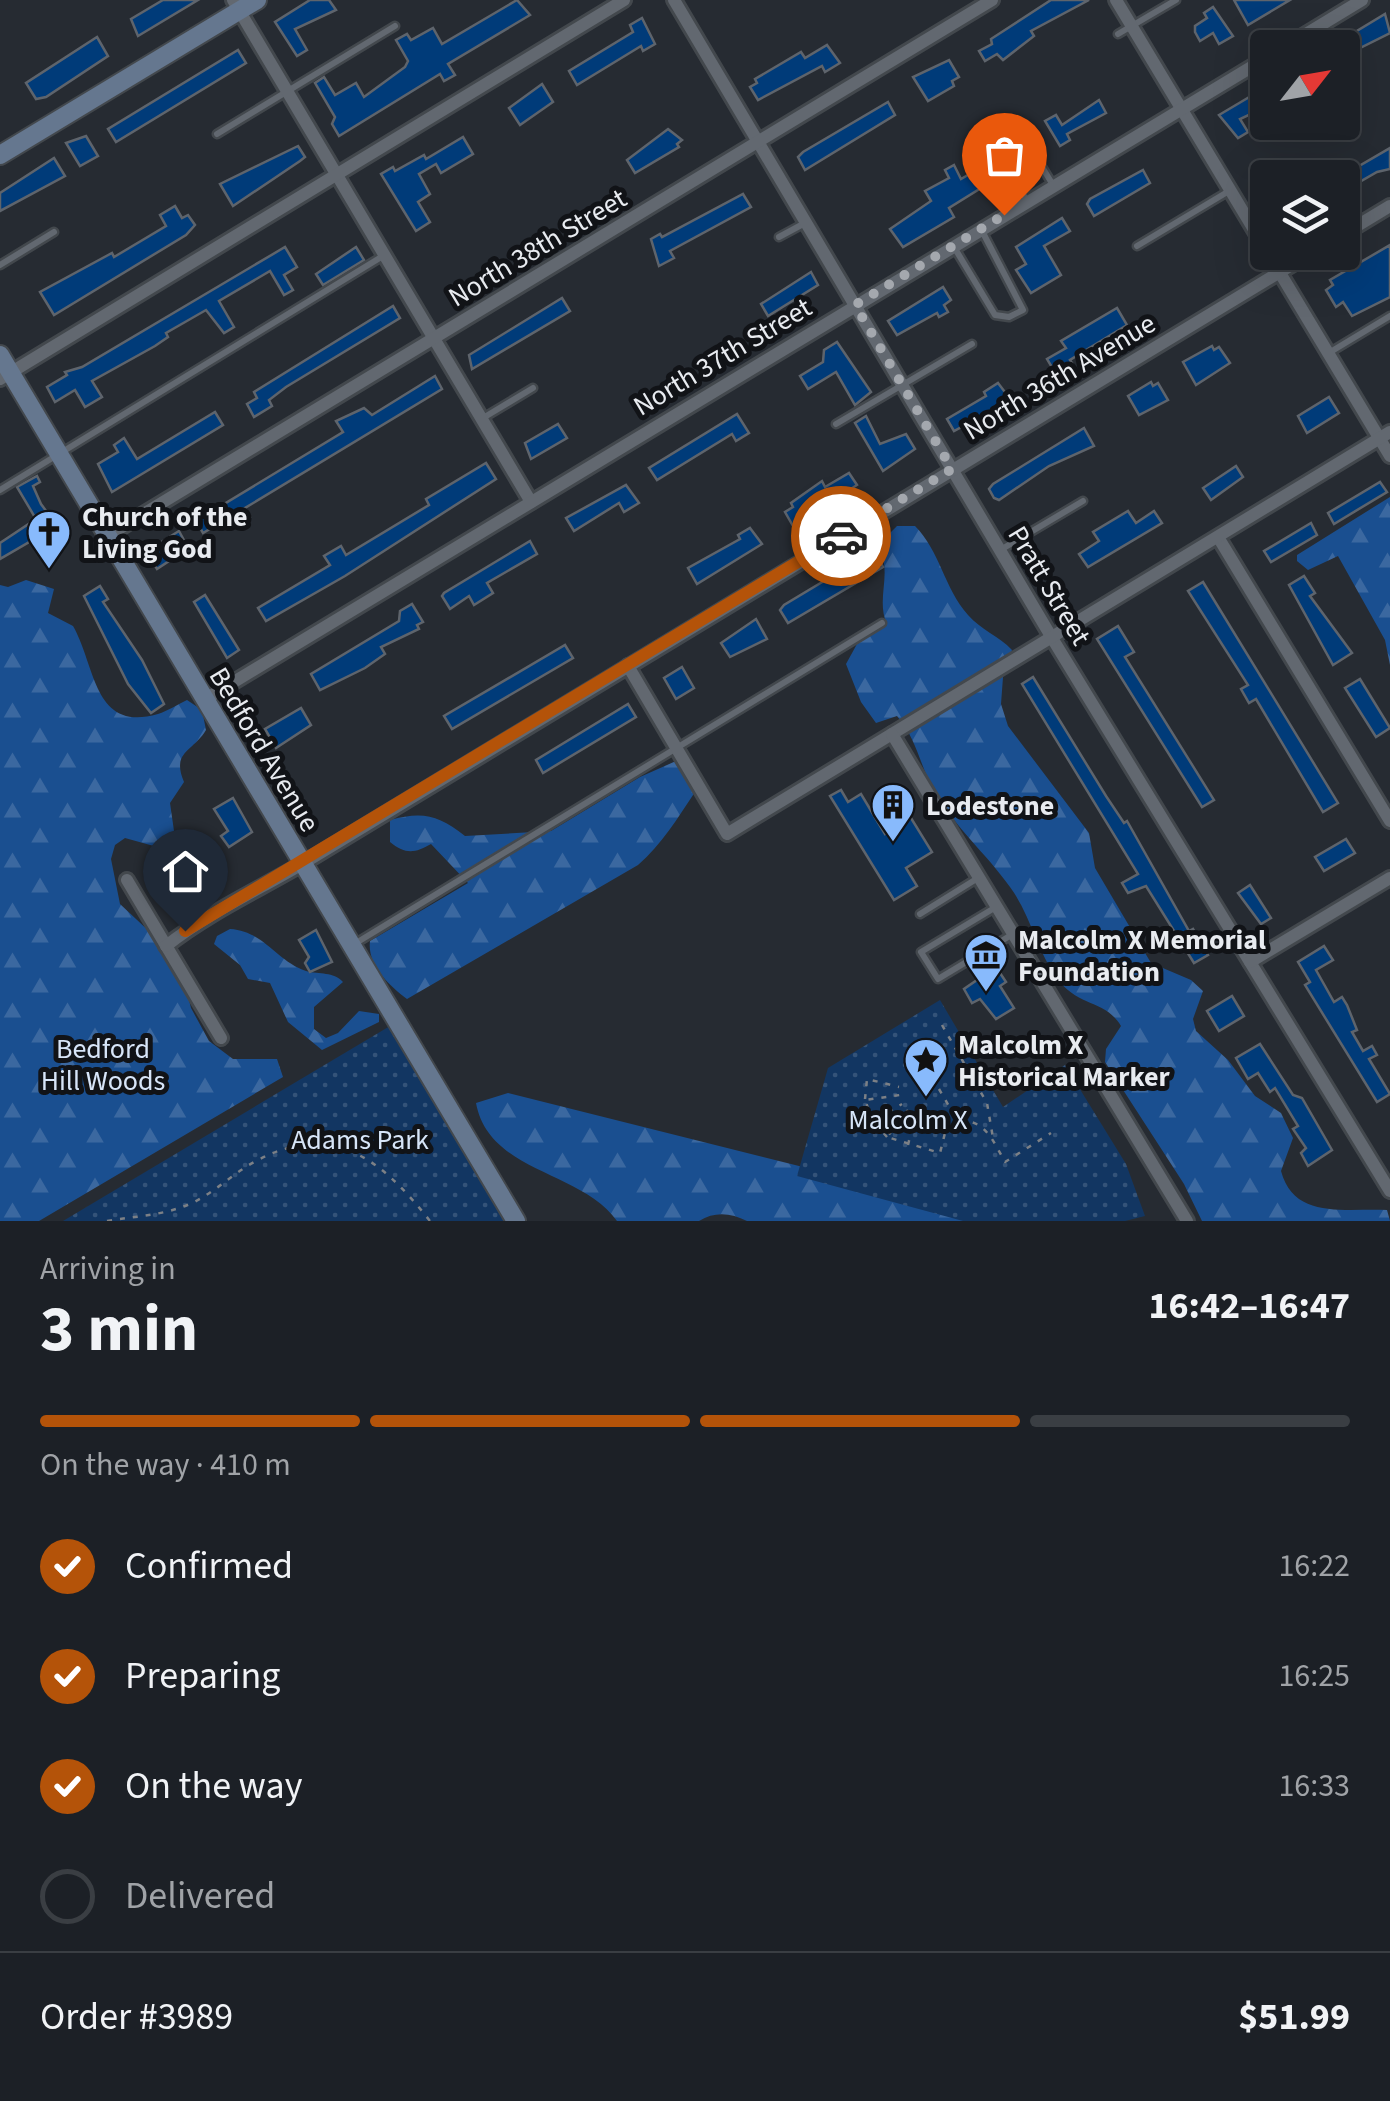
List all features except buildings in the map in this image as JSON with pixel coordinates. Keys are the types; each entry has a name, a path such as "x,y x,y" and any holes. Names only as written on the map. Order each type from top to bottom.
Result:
{"street":[{"path":"0,155 236,6 257,0"},
{"path":"5,375 624,0"},
{"name":"Pratt Street","path":"674,0 1052,638 1390,1190"},
{"name":"North 38th Street","path":"107,536 992,0"},
{"path":"1116,0 1125,30 1180,110 1326,355 1384,436 1390,456"},
{"path":"1313,30 1362,0"},
{"path":"236,6 530,502"},
{"name":"North 37th Street","path":"204,700 1250,68"},
{"path":"1360,224 1390,206"},
{"name":"North 36th Avenue","path":"166,946 204,916 236,903 302,864 1284,270"},
{"name":"Bedford Avenue","path":"0,355 5,375 59,454 516,1221"},
{"path":"628,666 727,834 1384,436"},
{"path":"1218,538 1390,821"},
{"path":"892,734 1187,1221"},
{"path":"1250,962 1390,878"},
{"path":"127,880 222,1038"}],"lane":[{"path":"1125,30 1176,0"},
{"path":"217,134 394,26"},
{"path":"1028,202 988,136 988,128 998,120 1015,123 1054,186"},
{"path":"1137,246 1229,191"},
{"path":"779,237 806,222"},
{"path":"953,246 995,315 1009,317 1023,310 981,229"},
{"path":"0,265 54,232"},
{"path":"0,490 384,255"},
{"path":"1326,355 1390,316"},
{"path":"836,424 972,344"},
{"path":"482,419 533,388"},
{"path":"1001,550 1084,501"},
{"path":"350,946 882,623"},
{"path":"920,914 979,878"},
{"path":"997,907 922,952 938,979 1013,934"}],"path":[{"path":"942,1025 987,1103 995,1130 992,1140"},
{"path":"900,1087 867,1079 866,1100 872,1121 887,1138 908,1146 940,1154 945,1133 958,1121 973,1120 1005,1162 1051,1133"},
{"path":"939,1089 958,1121"},
{"path":"866,1100 900,1096"},
{"path":"872,1121 902,1104"},
{"path":"887,1138 908,1110"},
{"path":"908,1146 915,1115"},
{"path":"107,1221 136,1220 205,1197 272,1154 316,1143 343,1148 371,1160 430,1221"}],"green space":[{"path":"1390,497 1390,665 1385,640 1338,556 1308,570 1297,561 1297,555"},
{"path":"897,526 915,526 968,615 1012,650 1003,677 1001,704 1008,726 1089,833 1095,868 1151,963 1191,980 1203,991 1193,1019 1196,1031 1228,1060 1255,1096 1281,1113 1293,1138 1281,1171 1288,1187 1297,1197 1323,1208 1387,1210 1390,1221 1202,1221 1184,1184 1105,1062 1106,1049 1121,1026 1107,1011 1064,987 1017,898 934,790 904,725 897,716 876,723 861,702 846,664 857,644 887,625 881,553 886,537"},
{"name":"Bedford Hill Woods","path":"26,580 54,589 48,613 73,626 100,692 121,714 158,714 187,700 202,710 206,730 182,758 184,782 170,803 174,831 170,846 161,848 125,838 115,845 111,859 120,904 152,934 187,992 209,1041 233,1059 277,1059 283,1077 39,1221 0,1221 0,585 8,587"},
{"path":"676,761 695,792 662,840 638,865 407,999 381,974 372,958 370,941 468,883 431,844 410,851 390,842 390,820 430,817 465,836 551,831 640,777"},
{"path":"230,929 252,935 306,971 331,975 343,982 314,1007 314,1029 326,1038 338,1033 359,1011 379,1014 379,1022 322,1050 288,1022 270,983 248,979 240,965 214,944 217,936"},
{"name":"Malcolm X","path":"940,1000 1003,1107 1065,1065 1126,1164 1145,1216 1125,1221 963,1221 797,1176 828,1068"},
{"name":"Adams Park","path":"390,1026 508,1221 63,1221"},
{"path":"508,1093 827,1173 968,1221 747,1221 723,1214 699,1221 617,1221 582,1191 498,1144 484,1126 476,1103"}],"way so far":[{"path":"841,536 952,469 855,305 1004,215"}],"place":[{"name":"Church of the Living God","path":"49,570"},
{"name":"Lodestone","path":"893,843"},
{"name":"Malcolm X Memorial Foundation","path":"986,993"},
{"name":"Malcolm X Historical Marker","path":"926,1098"}],"route":[{"path":"185,931 204,916 236,903 302,864 841,536"}]}
